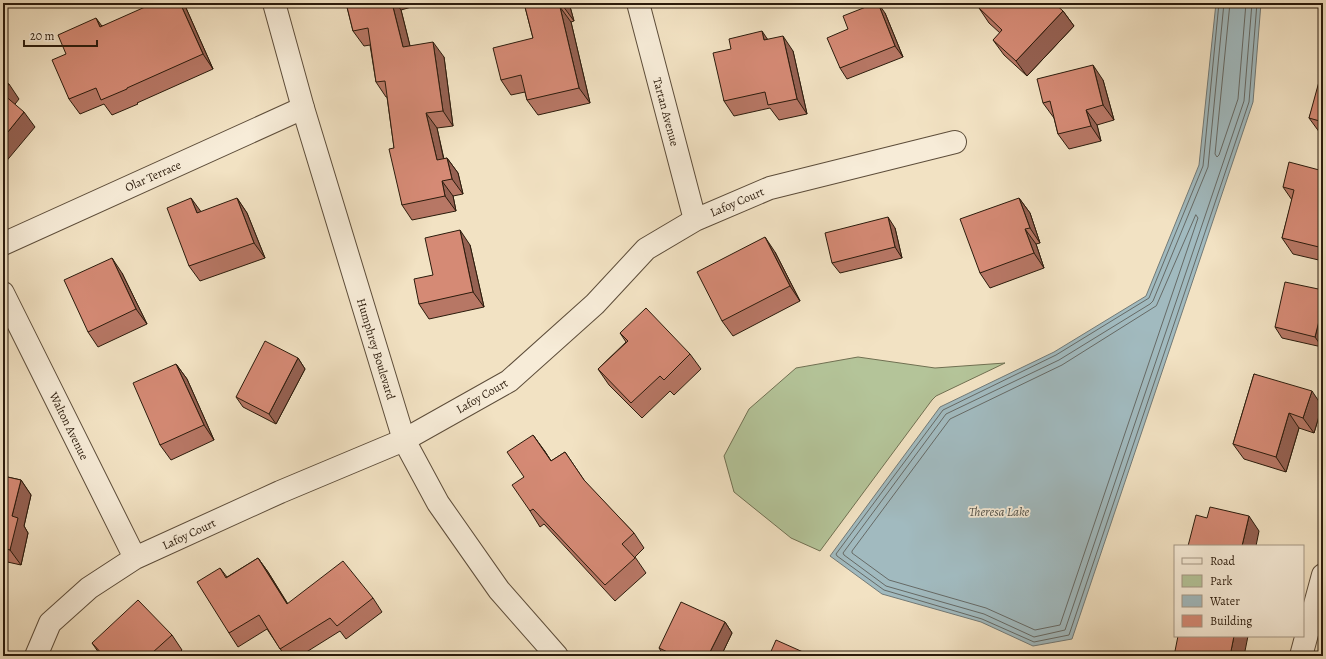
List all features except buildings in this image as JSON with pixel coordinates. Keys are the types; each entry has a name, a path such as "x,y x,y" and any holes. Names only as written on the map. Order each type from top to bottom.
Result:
{"street":[{"name":"Humphrey Boulevard","path":"274,3 303,108 404,440 438,503 499,590 557,656"},
{"name":"Tartan Avenue","path":"638,3 695,220"},
{"name":"Olar Terrace","path":"3,244 303,108"},
{"name":"Lafoy Court","path":"36,656 50,623 89,588 136,558 280,492 404,440 509,381 595,304 646,249 695,220 770,188 955,142"},
{"name":"Walton Avenue","path":"3,292 136,558"},
{"path":"1301,656 1323,575"}],"green space":[{"path":"858,357 935,368 1005,363 936,396 932,400 820,551 791,538 734,492 724,456 749,409 796,368"}],"water":[{"name":"Theresa Lake","path":"1216,3 1261,3 1253,102 1072,639 1033,646 981,622 882,594 830,556 940,407 1054,352 1146,296 1199,165"}]}
